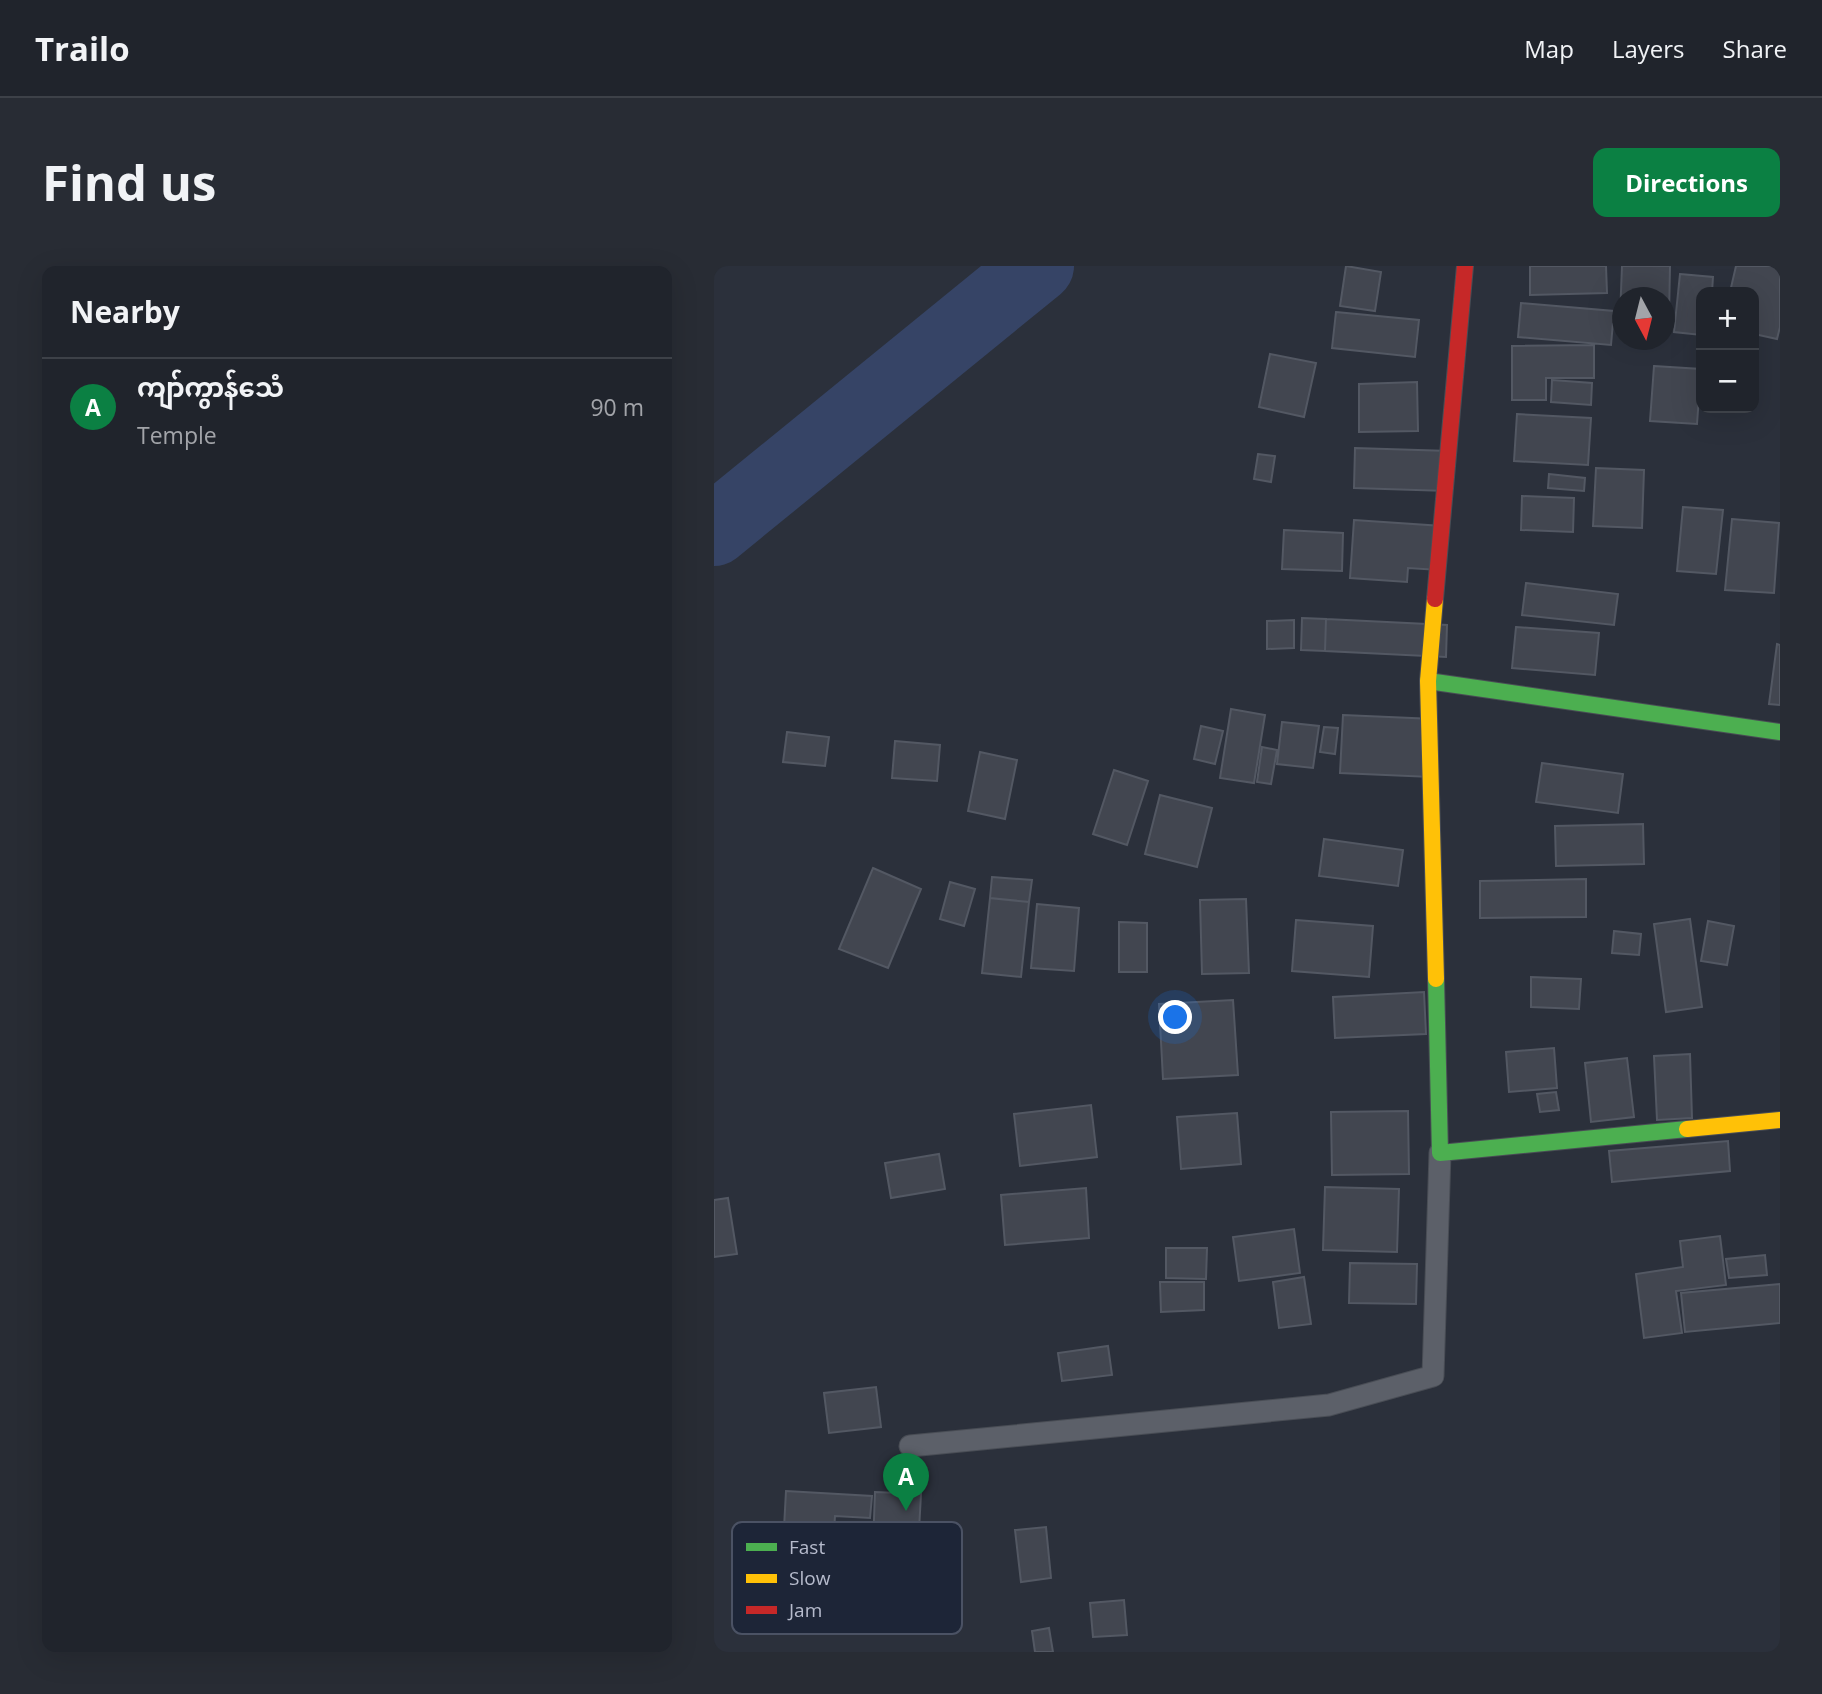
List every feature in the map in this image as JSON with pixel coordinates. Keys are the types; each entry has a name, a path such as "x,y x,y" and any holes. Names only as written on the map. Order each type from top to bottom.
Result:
{"street":[{"path":"1465,266 1428,681 1440,1153 1780,1120"},
{"path":"1428,681 1780,732"}],"lane":[{"path":"910,1446 1329,1405 1433,1376 1440,1153"}],"building":[{"path":"1346,266 1381,272 1375,311 1340,306"},
{"path":"1530,266 1606,266 1607,293 1530,295"},
{"path":"1622,266 1670,266 1670,287 1621,287"},
{"path":"1736,266 1780,266 1780,327 1777,339 1759,335 1759,287 1731,287"},
{"path":"1680,274 1713,277 1712,287 1696,287 1696,334 1675,332"},
{"path":"1521,303 1612,311 1611,345 1518,337"},
{"path":"1336,312 1419,320 1415,357 1332,348"},
{"path":"1594,345 1594,378 1546,378 1546,400 1512,400 1512,346"},
{"path":"1270,354 1316,363 1304,417 1259,407"},
{"path":"1654,366 1696,369 1697,424 1650,421"},
{"path":"1552,380 1592,383 1591,405 1551,402"},
{"path":"1417,382 1418,431 1359,432 1359,384"},
{"path":"1517,414 1591,418 1588,465 1514,461"},
{"path":"1355,448 1449,451 1447,491 1354,488"},
{"path":"1258,454 1275,456 1271,482 1254,479"},
{"path":"1596,468 1644,470 1642,528 1593,526"},
{"path":"1549,474 1585,478 1584,491 1548,488"},
{"path":"1522,496 1574,498 1573,532 1521,530"},
{"path":"1683,507 1723,510 1716,574 1677,571"},
{"path":"1732,519 1779,523 1774,593 1725,590"},
{"path":"1354,520 1442,526 1439,570 1408,568 1407,582 1350,578"},
{"path":"1284,530 1343,533 1342,571 1282,569"},
{"path":"1526,583 1618,594 1614,625 1522,615"},
{"path":"1302,618 1326,619 1325,651 1301,650"},
{"path":"1326,619 1447,625 1446,657 1325,651"},
{"path":"1294,620 1294,648 1267,649 1267,621"},
{"path":"1516,627 1599,633 1595,675 1512,668"},
{"path":"1777,644 1780,645 1780,705 1769,704"},
{"path":"1231,709 1265,715 1254,783 1220,778"},
{"path":"1343,715 1434,719 1431,777 1340,773"},
{"path":"1282,722 1319,726 1313,768 1277,764"},
{"path":"1201,726 1223,731 1215,764 1194,759"},
{"path":"1324,727 1338,728 1335,754 1320,752"},
{"path":"787,732 829,737 825,766 783,762"},
{"path":"895,741 940,745 937,781 892,778"},
{"path":"1262,747 1277,750 1271,784 1257,782"},
{"path":"980,752 1017,760 1005,819 968,811"},
{"path":"1542,763 1623,774 1618,813 1536,802"},
{"path":"1114,770 1148,781 1127,845 1093,834"},
{"path":"1160,795 1212,808 1197,867 1145,854"},
{"path":"1643,824 1644,864 1556,866 1555,826"},
{"path":"1324,839 1403,850 1398,886 1319,876"},
{"path":"873,868 921,889 888,968 839,949"},
{"path":"992,877 1032,880 1029,902 990,898"},
{"path":"1586,879 1586,917 1480,918 1480,881"},
{"path":"950,882 975,889 964,926 940,919"},
{"path":"990,898 1029,902 1021,977 982,973"},
{"path":"1246,899 1249,973 1202,974 1200,900"},
{"path":"1037,904 1079,908 1074,971 1031,968"},
{"path":"1690,919 1702,1007 1666,1012 1654,924"},
{"path":"1296,920 1373,926 1369,977 1292,971"},
{"path":"1708,921 1734,926 1727,965 1701,961"},
{"path":"1119,922 1147,923 1147,972 1119,972"},
{"path":"1614,931 1641,934 1639,955 1612,953"},
{"path":"1531,977 1581,979 1579,1009 1531,1007"},
{"path":"1424,992 1426,1034 1335,1038 1333,997"},
{"path":"1233,1000 1238,1075 1163,1079 1159,1004"},
{"path":"1554,1048 1557,1088 1509,1092 1506,1052"},
{"path":"1690,1054 1692,1118 1657,1120 1654,1056"},
{"path":"1627,1058 1634,1117 1591,1122 1585,1063"},
{"path":"1556,1092 1559,1110 1540,1112 1537,1094"},
{"path":"1091,1105 1097,1157 1020,1166 1014,1114"},
{"path":"1408,1111 1409,1174 1332,1175 1331,1112"},
{"path":"1237,1113 1241,1164 1181,1169 1177,1117"},
{"path":"1728,1141 1730,1171 1612,1182 1609,1151"},
{"path":"939,1154 945,1189 891,1198 885,1163"},
{"path":"1325,1187 1399,1189 1397,1252 1323,1250"},
{"path":"1086,1188 1089,1238 1005,1245 1001,1195"},
{"path":"728,1198 737,1254 714,1257 714,1200"},
{"path":"1294,1229 1300,1273 1239,1281 1233,1237"},
{"path":"1720,1236 1726,1285 1676,1291 1682,1333 1644,1338 1636,1274 1683,1267 1680,1241"},
{"path":"1166,1248 1207,1248 1206,1279 1166,1278"},
{"path":"1765,1255 1767,1275 1729,1278 1726,1259"},
{"path":"1350,1263 1417,1264 1416,1304 1349,1303"},
{"path":"1304,1277 1311,1324 1279,1328 1273,1282"},
{"path":"1160,1282 1204,1282 1204,1310 1161,1312"},
{"path":"1780,1284 1780,1323 1685,1332 1681,1293"},
{"path":"1108,1346 1112,1375 1062,1381 1058,1353"},
{"path":"876,1387 881,1427 829,1433 824,1393"},
{"path":"786,1491 872,1496 870,1518 835,1516 835,1522 784,1522"},
{"path":"875,1492 921,1494 919,1522 874,1522"},
{"path":"1046,1527 1051,1578 1021,1582 1015,1530"},
{"path":"1124,1600 1127,1635 1093,1637 1090,1603"},
{"path":"1049,1628 1053,1652 1035,1652 1032,1631"}],"waterway":[{"path":"714,530 1038,266"}],"traffic: fast":[{"path":"1428,681 1780,732"},
{"path":"1436,979 1440,1153 1687,1129"}],"traffic: slow":[{"path":"1435,599 1428,681 1436,979"},
{"path":"1687,1129 1780,1120"}],"traffic: jam":[{"path":"1435,599 1465,266"}],"place":[{"name":"ကျာ်ကွာန်သေံ","path":"906,1511"}]}
